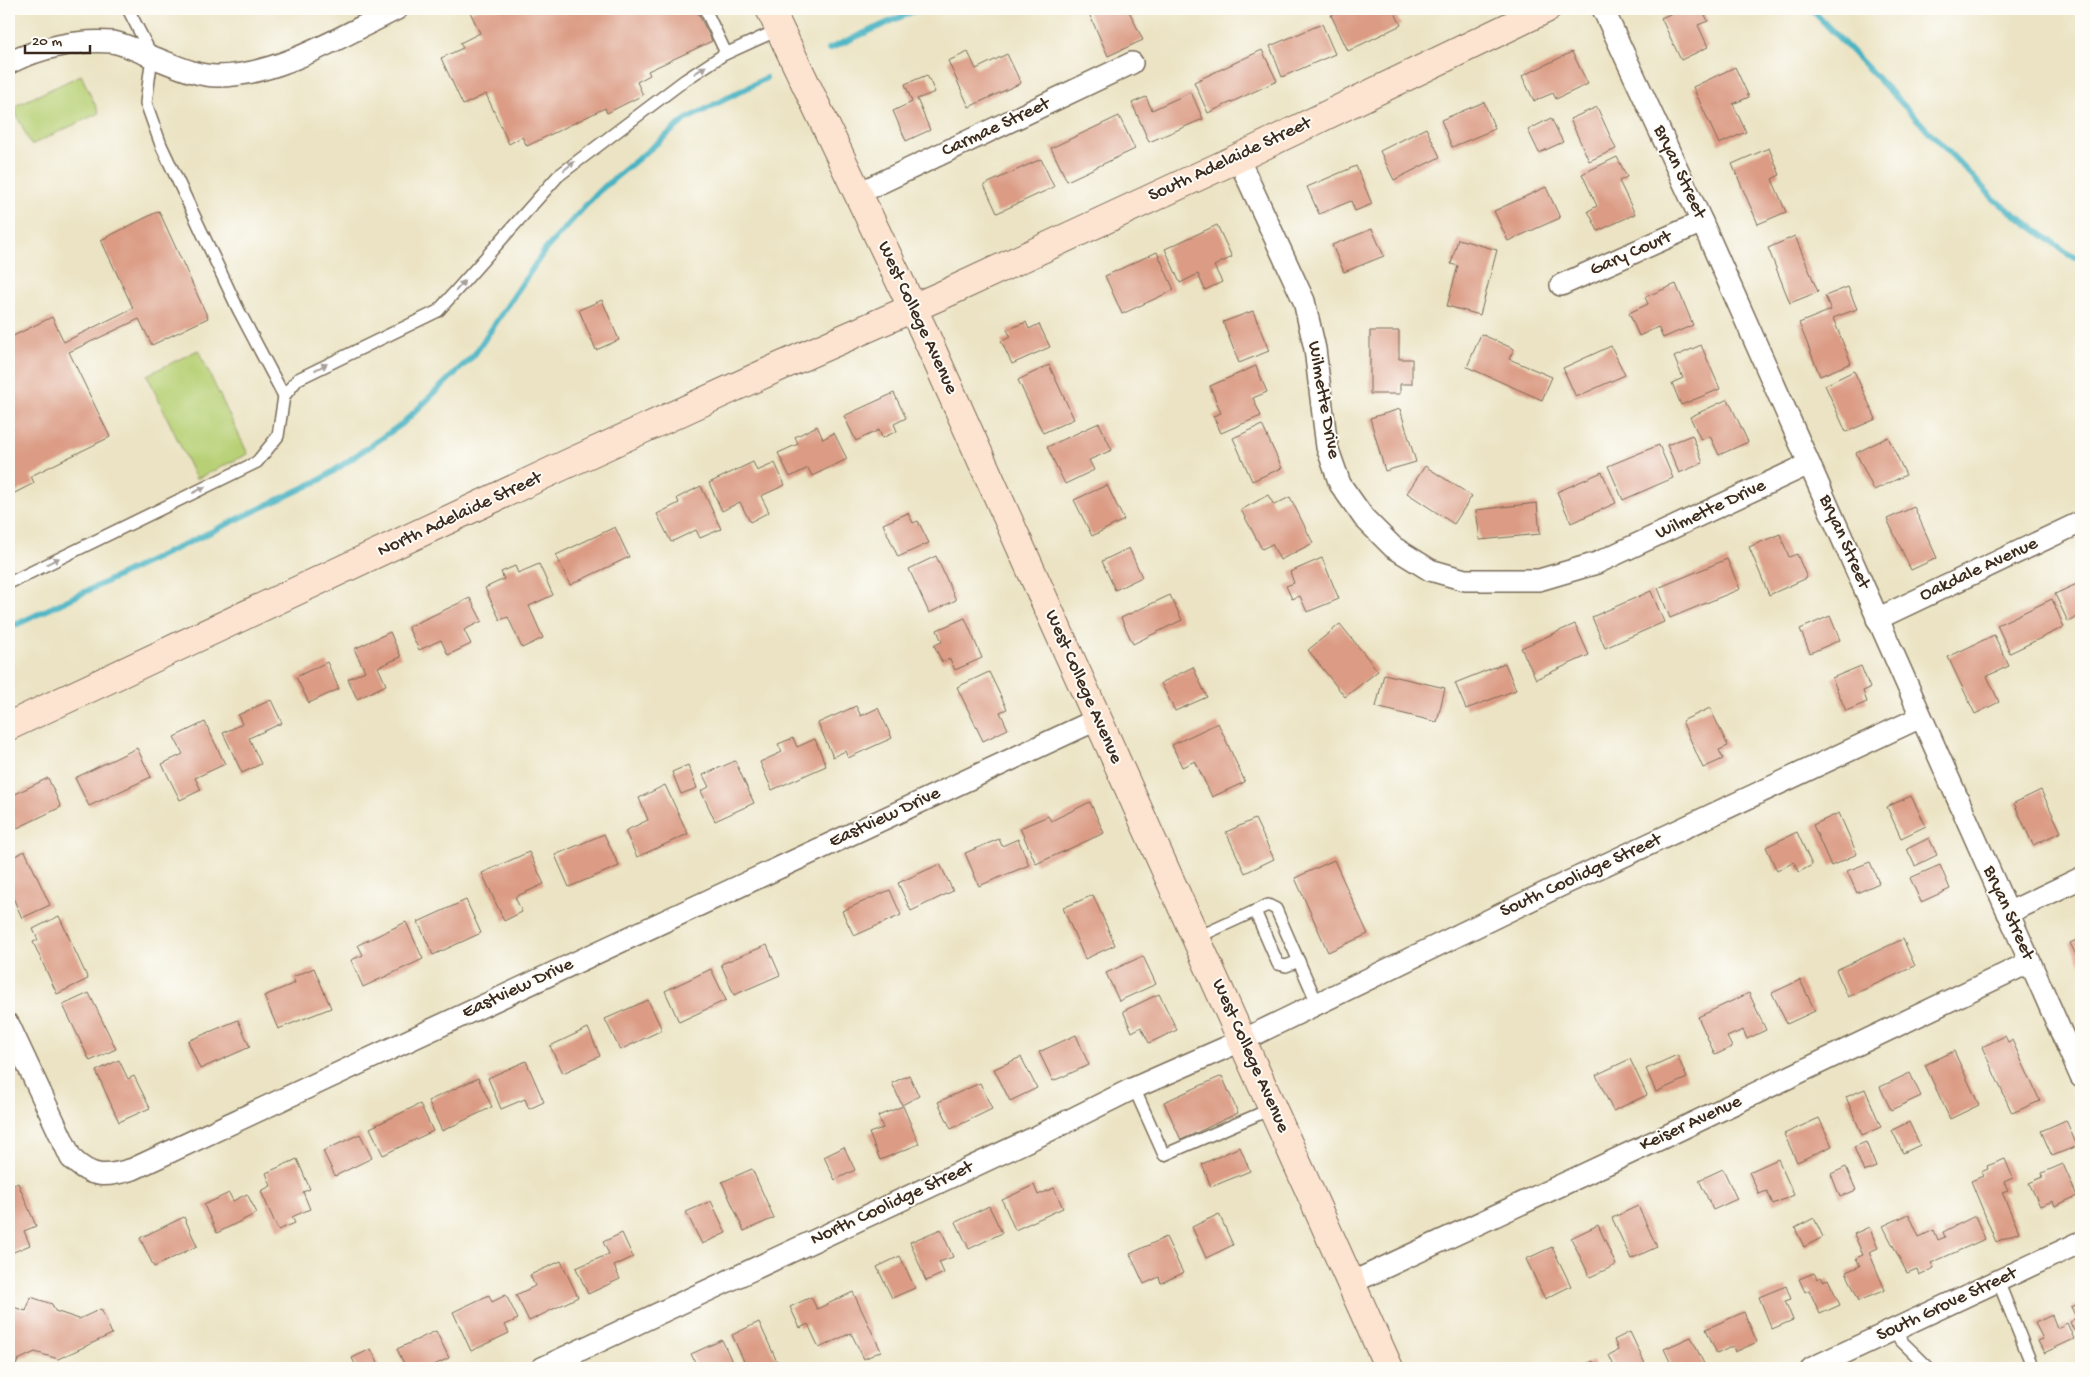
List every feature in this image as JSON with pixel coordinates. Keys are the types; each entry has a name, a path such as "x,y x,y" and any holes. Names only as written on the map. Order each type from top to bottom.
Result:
{"street":[{"path":"9,63 43,50 75,43 114,42 185,70 215,76 248,74 288,61 397,9"},
{"name":"South Adelaide Street","path":"912,308 1238,158 1546,9"},
{"name":"Bryan Street","path":"1604,9 1702,222 2081,1077"},
{"name":"West College Avenue","path":"775,19 912,308 1389,1368"},
{"name":"Carmae Street","path":"859,193 1132,63"},
{"name":"Wilmette Drive","path":"1238,158 1304,301 1315,349 1327,447 1340,484 1364,518 1393,547 1430,570 1465,580 1505,581 1539,580 1568,573 1598,563 1809,464"},
{"name":"Gary Court","path":"1561,285 1702,222"},
{"name":"North Adelaide Street","path":"9,726 586,455 912,308"},
{"name":"Oakdale Avenue","path":"1877,619 2081,522"},
{"name":"South Coolidge Street","path":"1243,1040 1540,895 1921,717"},
{"name":"Eastview Drive","path":"9,1025 71,1158 79,1166 91,1173 116,1174 133,1169 1098,719"},
{"path":"2008,913 2081,878"},
{"name":"Keiser Avenue","path":"1351,1283 1662,1138 2030,962"},
{"name":"North Coolidge Street","path":"542,1368 1038,1136 1134,1088 1243,1040"},
{"name":"South Grove Street","path":"1812,1368 2081,1242"}],"lane":[{"path":"128,9 152,56 146,103 161,145 238,310 284,396"},
{"path":"705,9 726,53"},
{"path":"9,583 257,462 278,436 284,396 298,379 438,311 558,176 685,80 775,19"},
{"path":"1196,938 1268,905 1276,909 1317,1003"},
{"path":"1255,911 1278,964 1286,966 1299,961"},
{"path":"1134,1088 1164,1155 1273,1108"},
{"path":"1998,1281 2033,1368"},
{"path":"1891,1331 1929,1368"}],"green space":[{"path":"81,75 99,113 31,145 13,107"},
{"path":"198,350 248,454 196,479 147,375"}],"building":[{"path":"478,9 696,9 712,41 648,71 650,75 637,82 643,95 607,113 605,108 527,146 522,137 509,144 486,94 463,105 441,58 463,48 460,43 480,33 470,12"},
{"path":"1087,9 1128,9 1143,40 1108,56"},
{"path":"1343,9 1393,9 1401,25 1348,51 1331,15"},
{"path":"1681,9 1702,9 1708,21 1698,25 1708,47 1681,60 1661,18"},
{"path":"1322,24 1335,54 1282,77 1270,46"},
{"path":"1262,50 1277,81 1208,113 1194,82"},
{"path":"968,52 976,69 1007,54 1021,83 969,107 948,61"},
{"path":"1572,52 1588,84 1556,99 1553,93 1534,101 1522,76"},
{"path":"1735,67 1749,97 1733,104 1746,132 1719,144 1693,87"},
{"path":"927,75 935,92 917,99 930,130 906,141 893,111 912,102 905,84"},
{"path":"1191,92 1203,119 1149,142 1132,103 1146,97 1152,110"},
{"path":"1484,102 1495,129 1452,147 1441,120"},
{"path":"1597,107 1616,149 1589,161 1570,119"},
{"path":"1119,116 1135,149 1067,181 1051,148"},
{"path":"1551,118 1563,142 1539,153 1528,130"},
{"path":"1426,128 1440,157 1394,180 1380,151"},
{"path":"1769,148 1780,175 1772,179 1786,212 1758,224 1732,164"},
{"path":"1617,157 1627,177 1619,181 1635,214 1598,231 1588,211 1597,206 1582,174"},
{"path":"1041,159 1054,187 997,213 984,185"},
{"path":"1356,166 1372,204 1355,211 1351,201 1319,214 1307,187"},
{"path":"1546,187 1560,218 1508,241 1494,211"},
{"path":"159,211 208,318 152,345 139,319 69,352 110,437 31,476 34,483 9,496 9,338 52,317 64,342 133,308 101,240"},
{"path":"1217,225 1232,257 1214,266 1222,282 1205,290 1198,274 1180,283 1165,249"},
{"path":"1372,229 1384,256 1344,272 1332,245"},
{"path":"1795,236 1818,292 1790,303 1768,248"},
{"path":"1458,239 1497,250 1480,315 1447,306 1458,266 1451,264"},
{"path":"1157,252 1174,290 1122,314 1105,276"},
{"path":"1676,284 1693,325 1663,338 1658,327 1639,336 1629,313 1648,304 1645,297"},
{"path":"1848,287 1857,309 1833,318 1851,363 1820,376 1799,323 1831,310 1825,296"},
{"path":"602,300 619,340 596,350 579,310"},
{"path":"1253,311 1269,351 1239,363 1223,322"},
{"path":"1026,322 1029,329 1039,324 1050,347 1012,364 1001,341 1011,337 1007,330"},
{"path":"1370,331 1399,331 1399,359 1412,359 1412,384 1400,384 1400,394 1370,394"},
{"path":"1481,334 1514,349 1509,359 1552,377 1542,400 1467,367"},
{"path":"1701,345 1720,389 1681,405 1672,383 1683,378 1674,357"},
{"path":"1611,346 1625,375 1576,397 1563,368"},
{"path":"1049,365 1074,419 1043,433 1018,380"},
{"path":"1256,366 1267,392 1253,398 1261,416 1221,433 1213,416 1221,413 1210,386"},
{"path":"1854,371 1876,419 1846,432 1825,385"},
{"path":"894,393 906,418 894,424 897,431 882,438 879,430 856,441 844,416"},
{"path":"1728,399 1748,442 1719,455 1710,436 1701,440 1690,417"},
{"path":"1400,409 1416,462 1385,471 1370,418"},
{"path":"1099,423 1112,450 1089,460 1094,470 1065,484 1047,447"},
{"path":"1262,425 1282,468 1252,481 1233,438"},
{"path":"817,426 823,439 834,433 847,459 812,476 808,468 790,477 778,453 798,444 795,437"},
{"path":"1692,435 1703,463 1679,473 1667,445"},
{"path":"1888,437 1906,475 1874,490 1856,453"},
{"path":"1659,445 1673,478 1623,500 1608,466"},
{"path":"753,462 757,471 775,463 785,485 761,496 769,512 750,522 740,502 722,511 709,483"},
{"path":"1425,466 1472,496 1454,524 1407,493"},
{"path":"1602,472 1616,503 1571,523 1557,492"},
{"path":"1107,485 1124,520 1092,536 1074,500"},
{"path":"701,486 721,529 700,538 696,530 671,542 657,514 679,503 677,498"},
{"path":"1268,495 1274,505 1290,497 1313,543 1280,560 1272,544 1262,549 1241,510"},
{"path":"1537,503 1540,534 1480,540 1476,510"},
{"path":"1914,507 1937,558 1911,570 1887,519"},
{"path":"908,513 913,523 918,521 929,543 898,557 883,524"},
{"path":"615,527 629,557 570,585 556,555"},
{"path":"1780,534 1789,557 1797,554 1807,578 1769,595 1749,547"},
{"path":"1129,548 1142,577 1115,590 1102,561"},
{"path":"936,556 956,600 929,613 909,569"},
{"path":"1322,558 1339,599 1307,612 1300,596 1292,599 1286,586 1294,583 1290,572"},
{"path":"1727,559 1740,589 1670,618 1658,588"},
{"path":"539,564 553,595 529,606 543,638 522,648 508,617 500,620 485,588 504,579 501,572 515,566 518,573"},
{"path":"2081,582 2081,615 2068,622 2055,594"},
{"path":"1651,591 1664,622 1605,648 1592,617"},
{"path":"1170,595 1182,620 1133,644 1121,618"},
{"path":"470,598 482,621 464,630 471,644 448,655 441,640 419,650 408,627"},
{"path":"2052,599 2064,627 2010,653 1997,625"},
{"path":"1830,616 1840,640 1810,653 1800,629"},
{"path":"965,618 982,658 955,670 950,659 942,662 934,645 942,642 937,630"},
{"path":"1340,624 1378,671 1345,697 1308,650"},
{"path":"1575,624 1589,655 1536,679 1521,648"},
{"path":"390,632 401,657 378,667 386,685 357,699 348,679 365,671 354,649"},
{"path":"1994,635 2009,666 1987,676 1999,702 1975,714 1948,657"},
{"path":"327,662 339,689 309,703 296,677"},
{"path":"1505,663 1516,690 1466,709 1455,683"},
{"path":"1861,666 1870,688 1863,691 1867,702 1846,711 1832,678"},
{"path":"1193,667 1207,697 1175,711 1161,683"},
{"path":"989,672 1007,709 1000,712 1008,729 983,741 957,687"},
{"path":"1384,674 1445,688 1437,722 1376,707"},
{"path":"271,700 282,723 249,738 261,764 242,773 223,733 242,724 238,715"},
{"path":"856,706 861,716 878,708 892,738 848,758 845,751 833,757 818,723"},
{"path":"1710,708 1728,746 1719,750 1723,759 1703,768 1682,721"},
{"path":"205,722 225,764 195,778 201,790 180,800 162,764 183,754 174,737"},
{"path":"1218,723 1245,782 1212,797 1195,761 1182,767 1172,745"},
{"path":"793,738 797,747 815,739 826,766 772,790 760,762 782,752 778,744"},
{"path":"137,748 151,777 89,806 75,778"},
{"path":"735,761 754,803 715,821 701,791 709,787 703,775"},
{"path":"688,765 697,788 681,794 672,772"},
{"path":"48,778 61,807 9,832 9,797"},
{"path":"665,785 688,834 637,857 625,831 648,820 639,798"},
{"path":"2041,790 2061,832 2033,845 2014,803"},
{"path":"1911,796 1926,826 1901,838 1887,807"},
{"path":"1090,802 1104,833 1036,864 1020,828 1048,816 1051,821"},
{"path":"1839,813 1857,854 1831,866 1813,825"},
{"path":"1255,819 1274,859 1245,873 1226,832"},
{"path":"1797,832 1812,865 1799,872 1794,862 1777,871 1766,847"},
{"path":"604,834 619,866 569,887 555,855"},
{"path":"1929,838 1937,855 1915,866 1907,849"},
{"path":"999,839 1002,846 1018,839 1029,865 979,886 965,853"},
{"path":"25,851 50,905 22,918 9,889 9,859"},
{"path":"529,852 544,884 515,897 522,912 504,921 482,873"},
{"path":"1334,860 1368,934 1328,952 1295,878"},
{"path":"1870,862 1879,883 1857,893 1847,871"},
{"path":"940,864 953,891 911,911 898,883"},
{"path":"1940,865 1950,889 1921,902 1910,878"},
{"path":"890,890 901,915 854,936 842,911"},
{"path":"1093,895 1115,945 1085,959 1063,908"},
{"path":"466,900 481,933 433,955 418,922"},
{"path":"59,916 88,979 57,994 33,942 38,940 33,929"},
{"path":"406,922 423,959 363,987 351,960 363,955 358,945"},
{"path":"2081,938 2081,965 2070,943"},
{"path":"1903,939 1915,966 1848,997 1836,970"},
{"path":"767,945 780,975 734,995 721,964"},
{"path":"1143,956 1156,984 1119,1001 1106,973"},
{"path":"314,968 331,1008 278,1029 264,996 295,983 293,977"},
{"path":"711,969 726,1000 679,1022 665,991"},
{"path":"1800,980 1815,1011 1787,1024 1772,993"},
{"path":"89,993 116,1049 90,1061 63,1005"},
{"path":"1749,993 1766,1030 1747,1039 1743,1030 1727,1037 1732,1047 1715,1055 1698,1017"},
{"path":"1159,994 1177,1030 1149,1043 1141,1027 1132,1032 1123,1011"},
{"path":"648,1000 662,1030 620,1050 605,1019"},
{"path":"238,1020 250,1047 200,1069 188,1041"},
{"path":"588,1028 600,1056 563,1073 550,1046"},
{"path":"1076,1035 1089,1065 1053,1081 1039,1052"},
{"path":"2005,1036 2008,1042 2012,1040 2040,1101 2012,1113 1982,1047"},
{"path":"1954,1051 1979,1105 1950,1119 1925,1065"},
{"path":"1677,1055 1687,1078 1656,1092 1646,1069"},
{"path":"1021,1057 1037,1088 1010,1101 994,1069"},
{"path":"1630,1059 1647,1095 1613,1111 1596,1075"},
{"path":"119,1060 128,1079 134,1076 150,1108 119,1122 96,1071"},
{"path":"526,1061 544,1102 529,1109 525,1099 501,1109 488,1078"},
{"path":"1910,1073 1921,1096 1891,1110 1880,1087"},
{"path":"909,1075 919,1096 902,1105 892,1083"},
{"path":"1222,1076 1238,1113 1181,1140 1164,1102"},
{"path":"478,1078 492,1107 442,1131 428,1101"},
{"path":"980,1083 992,1109 951,1129 938,1102"},
{"path":"1865,1089 1881,1127 1862,1135 1846,1097"},
{"path":"420,1104 433,1131 383,1155 370,1128"},
{"path":"903,1106 919,1144 880,1160 869,1133 883,1128 878,1116"},
{"path":"1819,1118 1832,1146 1797,1162 1784,1134"},
{"path":"2066,1120 2077,1146 2052,1156 2041,1131"},
{"path":"1909,1122 1920,1145 1903,1153 1892,1130"},
{"path":"360,1134 372,1158 335,1176 323,1151"},
{"path":"1866,1142 1876,1167 1864,1172 1854,1147"},
{"path":"844,1147 855,1170 835,1180 824,1157"},
{"path":"1240,1147 1250,1171 1211,1187 1202,1164"},
{"path":"297,1159 310,1189 303,1192 310,1209 292,1217 295,1223 278,1230 261,1191 271,1186 266,1173"},
{"path":"1778,1159 1794,1195 1773,1204 1767,1191 1759,1194 1749,1172"},
{"path":"2005,1159 2013,1178 2004,1182 2008,1190 2002,1192 2019,1232 1996,1242 1971,1181 1983,1176 1981,1172 1988,1169 1987,1166"},
{"path":"2063,1164 2077,1196 2055,1206 2053,1201 2040,1206 2029,1183 2043,1177 2042,1173"},
{"path":"1846,1167 1856,1190 1840,1197 1831,1174"},
{"path":"752,1169 774,1218 744,1231 722,1182"},
{"path":"1723,1169 1737,1199 1713,1210 1699,1180"},
{"path":"18,1183 36,1226 24,1231 30,1245 9,1254 9,1187"},
{"path":"1034,1185 1038,1195 1054,1188 1063,1208 1015,1230 1002,1200"},
{"path":"229,1193 233,1201 247,1194 257,1213 217,1233 204,1205"},
{"path":"711,1201 726,1233 702,1244 686,1212"},
{"path":"989,1206 1002,1233 969,1249 956,1222"},
{"path":"1638,1206 1657,1247 1631,1259 1612,1218"},
{"path":"1219,1214 1233,1245 1206,1258 1192,1227"},
{"path":"1909,1214 1919,1237 1934,1230 1938,1240 1945,1237 1943,1232 1975,1216 1985,1239 1931,1263 1934,1268 1919,1275 1917,1269 1907,1273 1883,1226"},
{"path":"184,1217 197,1246 154,1267 140,1238"},
{"path":"1814,1218 1823,1237 1804,1247 1795,1228"},
{"path":"1598,1225 1616,1265 1590,1277 1571,1238"},
{"path":"1869,1227 1878,1248 1869,1252 1885,1290 1859,1301 1846,1272 1860,1266 1856,1258 1863,1255 1854,1234"},
{"path":"941,1229 953,1257 939,1262 944,1273 926,1281 910,1242"},
{"path":"622,1233 633,1257 614,1266 620,1279 588,1294 576,1268 609,1254 603,1242"},
{"path":"1166,1237 1183,1273 1161,1283 1159,1277 1144,1284 1130,1254"},
{"path":"1552,1247 1571,1286 1545,1299 1526,1259"},
{"path":"900,1256 915,1288 892,1298 877,1267"},
{"path":"561,1261 578,1297 529,1321 516,1295 535,1286 530,1275"},
{"path":"1814,1273 1817,1279 1821,1277 1823,1281 1828,1279 1840,1305 1820,1314 1809,1290 1805,1292 1799,1279"},
{"path":"1786,1286 1791,1299 1785,1301 1793,1320 1772,1329 1759,1297"},
{"path":"853,1292 881,1351 864,1359 851,1333 819,1348 808,1324 800,1328 790,1307 811,1297 817,1309"},
{"path":"489,1295 492,1302 506,1295 518,1319 505,1325 509,1333 471,1351 453,1312"},
{"path":"31,1297 52,1304 55,1311 79,1319 101,1309 112,1334 58,1359 35,1352 18,1360 15,1368 9,1368 10,1306 26,1311"},
{"path":"2081,1303 2081,1337 2078,1329 2074,1331 2070,1322 2077,1319 2071,1307"},
{"path":"1744,1312 1757,1342 1735,1352 1733,1346 1717,1354 1706,1329"},
{"path":"2052,1315 2057,1328 2067,1323 2074,1339 2044,1353 2038,1341 2043,1339 2035,1323"},
{"path":"759,1322 778,1364 769,1368 747,1368 732,1335"},
{"path":"436,1331 449,1358 428,1368 406,1368 397,1349"},
{"path":"1630,1332 1647,1368 1615,1368 1609,1355 1618,1350 1614,1340"},
{"path":"1691,1337 1706,1368 1673,1368 1664,1349"},
{"path":"722,1340 735,1368 698,1368 691,1354"},
{"path":"371,1349 381,1368 357,1368 352,1358"},
{"path":"1593,1361 1596,1368 1577,1368"}],"waterway":[{"path":"829,49 918,9"},
{"path":"1811,9 1994,199 2070,255 2081,259"},
{"path":"9,628 322,479 402,424 474,355 545,250 598,192 685,120 766,78"}]}
